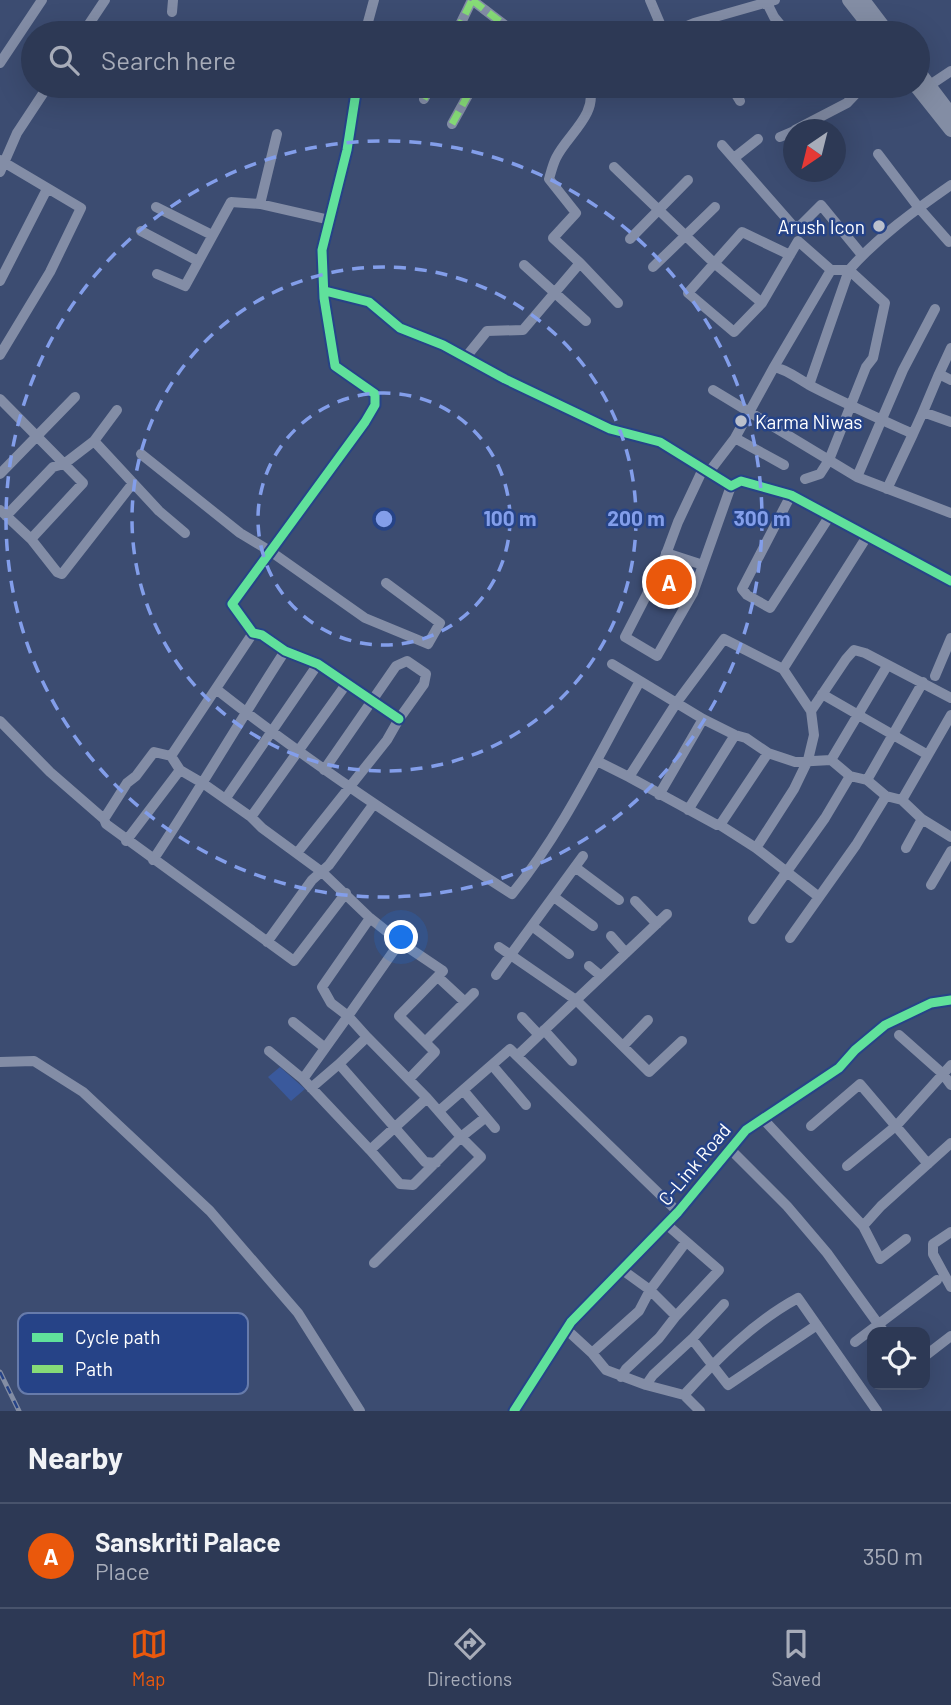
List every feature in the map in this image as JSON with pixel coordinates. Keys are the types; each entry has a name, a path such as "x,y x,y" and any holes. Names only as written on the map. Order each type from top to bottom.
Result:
{"highway":[{"path":"849,0 866,21"},
{"path":"863,0 879,21"},
{"path":"930,95 951,115"},
{"path":"929,98 951,131"}],"street":[{"path":"28,21 42,0"},
{"path":"91,21 105,0"},
{"path":"172,12 173,0"},
{"path":"368,21 374,0"},
{"path":"462,21 472,0 494,21"},
{"path":"650,0 659,21"},
{"path":"701,21 771,1 777,21"},
{"path":"0,63 21,32"},
{"path":"930,83 951,71"},
{"path":"0,355 50,272 81,208 1,165 17,133 40,98"},
{"path":"355,98 347,150 322,250 335,366 375,394 374,405 365,422 232,604 253,633 318,664 399,719"},
{"path":"452,124 466,98"},
{"path":"592,98 588,111 556,157 549,179 576,213 553,238 618,303"},
{"path":"818,119 852,98"},
{"path":"260,204 277,134"},
{"path":"734,158 758,139"},
{"path":"722,145 794,227 801,225 821,205 862,255"},
{"path":"878,154 948,242"},
{"path":"614,167 714,263 762,303"},
{"path":"630,239 688,180"},
{"path":"809,384 849,270 862,255 951,185"},
{"path":"0,281 47,189"},
{"path":"157,274 185,286 231,202 260,204 330,220"},
{"path":"156,207 212,235"},
{"path":"653,267 715,207"},
{"path":"141,231 198,261"},
{"path":"790,255 742,232 688,293 734,331 762,303 790,255 798,241 831,270 849,270 886,303 873,358 866,367 829,460 821,474 805,479"},
{"path":"466,357 487,331 523,330 580,264"},
{"path":"524,265 586,321"},
{"path":"831,270 735,438 706,471 678,522 625,637 657,656 693,593 731,486 741,481 790,495 866,538 951,581"},
{"path":"325,291 369,302 400,328 443,345 611,429 660,442 731,486"},
{"path":"857,477 903,370 935,309"},
{"path":"887,489 951,348"},
{"path":"774,367 781,368 850,405 913,434"},
{"path":"939,374 951,380"},
{"path":"713,390 857,477 951,513"},
{"path":"0,474 75,397"},
{"path":"0,399 83,483 31,539"},
{"path":"117,410 94,441 64,464 52,467 3,513 31,539 57,572 62,574 133,483"},
{"path":"923,412 951,422"},
{"path":"735,438 784,465"},
{"path":"94,441 159,511 185,533"},
{"path":"141,454 217,517 365,618 428,644 440,624 435,617 386,583"},
{"path":"790,495 742,589 747,595 770,608 829,517"},
{"path":"783,669 866,538"},
{"path":"666,553 703,565"},
{"path":"170,756 253,633"},
{"path":"934,676 951,638"},
{"path":"629,776 677,702 724,639 783,669 811,711 814,735 808,760 794,789 756,848"},
{"path":"153,860 204,784 245,712 285,650"},
{"path":"811,711 854,650 865,653 951,698"},
{"path":"297,853 387,740 424,684 426,674 407,661 396,666 324,770"},
{"path":"226,798 318,664"},
{"path":"612,664 704,719 746,738 768,753 795,762 831,760 850,776 867,780 886,796 902,800 922,819 951,837"},
{"path":"831,760 887,666"},
{"path":"216,690 373,805 512,894 531,871 597,761 640,681"},
{"path":"867,780 923,682"},
{"path":"251,817 346,683"},
{"path":"822,694 928,755"},
{"path":"902,800 951,715"},
{"path":"659,795 704,719"},
{"path":"0,721 50,772 104,819 106,824 293,961 346,893"},
{"path":"688,810 735,735"},
{"path":"104,819 127,783 136,776 154,752 170,756 180,770 251,817 322,872 370,918 443,971 400,1016 435,1052 409,1080"},
{"path":"720,825 768,753"},
{"path":"597,761 720,825 756,848 819,897"},
{"path":"127,841 180,770"},
{"path":"753,919 825,818 850,776"},
{"path":"790,938 856,845 886,796"},
{"path":"267,942 312,880 322,872 373,805"},
{"path":"906,848 922,819"},
{"path":"931,885 951,851"},
{"path":"496,975 583,856"},
{"path":"575,867 619,900"},
{"path":"554,897 593,926"},
{"path":"635,901 657,924"},
{"path":"517,1056 667,914"},
{"path":"370,918 322,987 331,1003 348,1016 481,1157 374,1263"},
{"path":"532,926 569,954"},
{"path":"611,936 626,953"},
{"path":"303,1079 400,942"},
{"path":"499,947 576,1000 649,1072 682,1041"},
{"path":"589,965 601,976"},
{"path":"438,977 465,1002"},
{"path":"425,1042 474,993"},
{"name":"C-Link Road","path":"514,1411 566,1330 621,1269 678,1212 746,1130 839,1068 855,1050 886,1025 931,1003 951,1000"},
{"path":"522,1017 572,1061"},
{"path":"623,1046 648,1020"},
{"path":"293,1022 325,1048"},
{"path":"899,1035 943,1074 951,1085"},
{"path":"311,1088 367,1037"},
{"path":"439,1111 510,1049 678,1212"},
{"path":"269,1051 303,1079 400,1184 413,1185 486,1117"},
{"path":"0,1062 34,1060 83,1092 211,1210 298,1313 360,1411"},
{"path":"340,1064 425,1162 436,1163"},
{"path":"492,1065 526,1105"},
{"path":"846,1166 897,1125 951,1065"},
{"path":"811,1126 860,1084 928,1164"},
{"path":"463,1090 495,1128"},
{"path":"370,1150 427,1098"},
{"path":"763,1119 863,1226 880,1259 906,1239"},
{"path":"863,1226 881,1206 951,1143"},
{"path":"731,1150 787,1206 827,1253 880,1327"},
{"path":"621,1377 719,1270 666,1224"},
{"path":"951,1232 933,1244 933,1254 951,1287"},
{"path":"592,1353 639,1311 650,1290 686,1242"},
{"path":"621,1269 650,1290 676,1315"},
{"path":"882,1327 937,1280"},
{"path":"684,1395 713,1364 779,1308 798,1298 877,1411"},
{"path":"646,1385 724,1304"},
{"path":"692,1339 729,1385 817,1325"},
{"path":"566,1330 592,1353 606,1370 684,1395 700,1411"},
{"path":"855,1342 867,1336"},
{"path":"930,1352 951,1336"}],"shaded area":[{"path":"669,560 695,570 684,599 657,586"},
{"path":"280,1067 305,1089 291,1101 268,1077"}],"railway":[{"path":"0,1372 19,1411"}],"marked path":[{"path":"472,0 499,21"},
{"path":"462,21 472,0"},
{"path":"452,124 466,98"}],"cycle path":[{"path":"355,98 347,150 322,250 324,298 335,366 375,394 375,405 232,604 253,633 262,635 285,651 318,664 399,719"},
{"path":"325,291 369,302 400,328 443,345 505,379 610,429 660,442 731,486 741,481 791,495 951,581"},
{"path":"514,1411 571,1322 678,1212 746,1130 839,1068 855,1050 885,1025 931,1003 951,1000"}],"place":[{"name":"Arush Icon","path":"879,226"},
{"name":"Karma Niwas","path":"741,421"},
{"name":"Sanskriti Palace","path":"669,582"}]}
